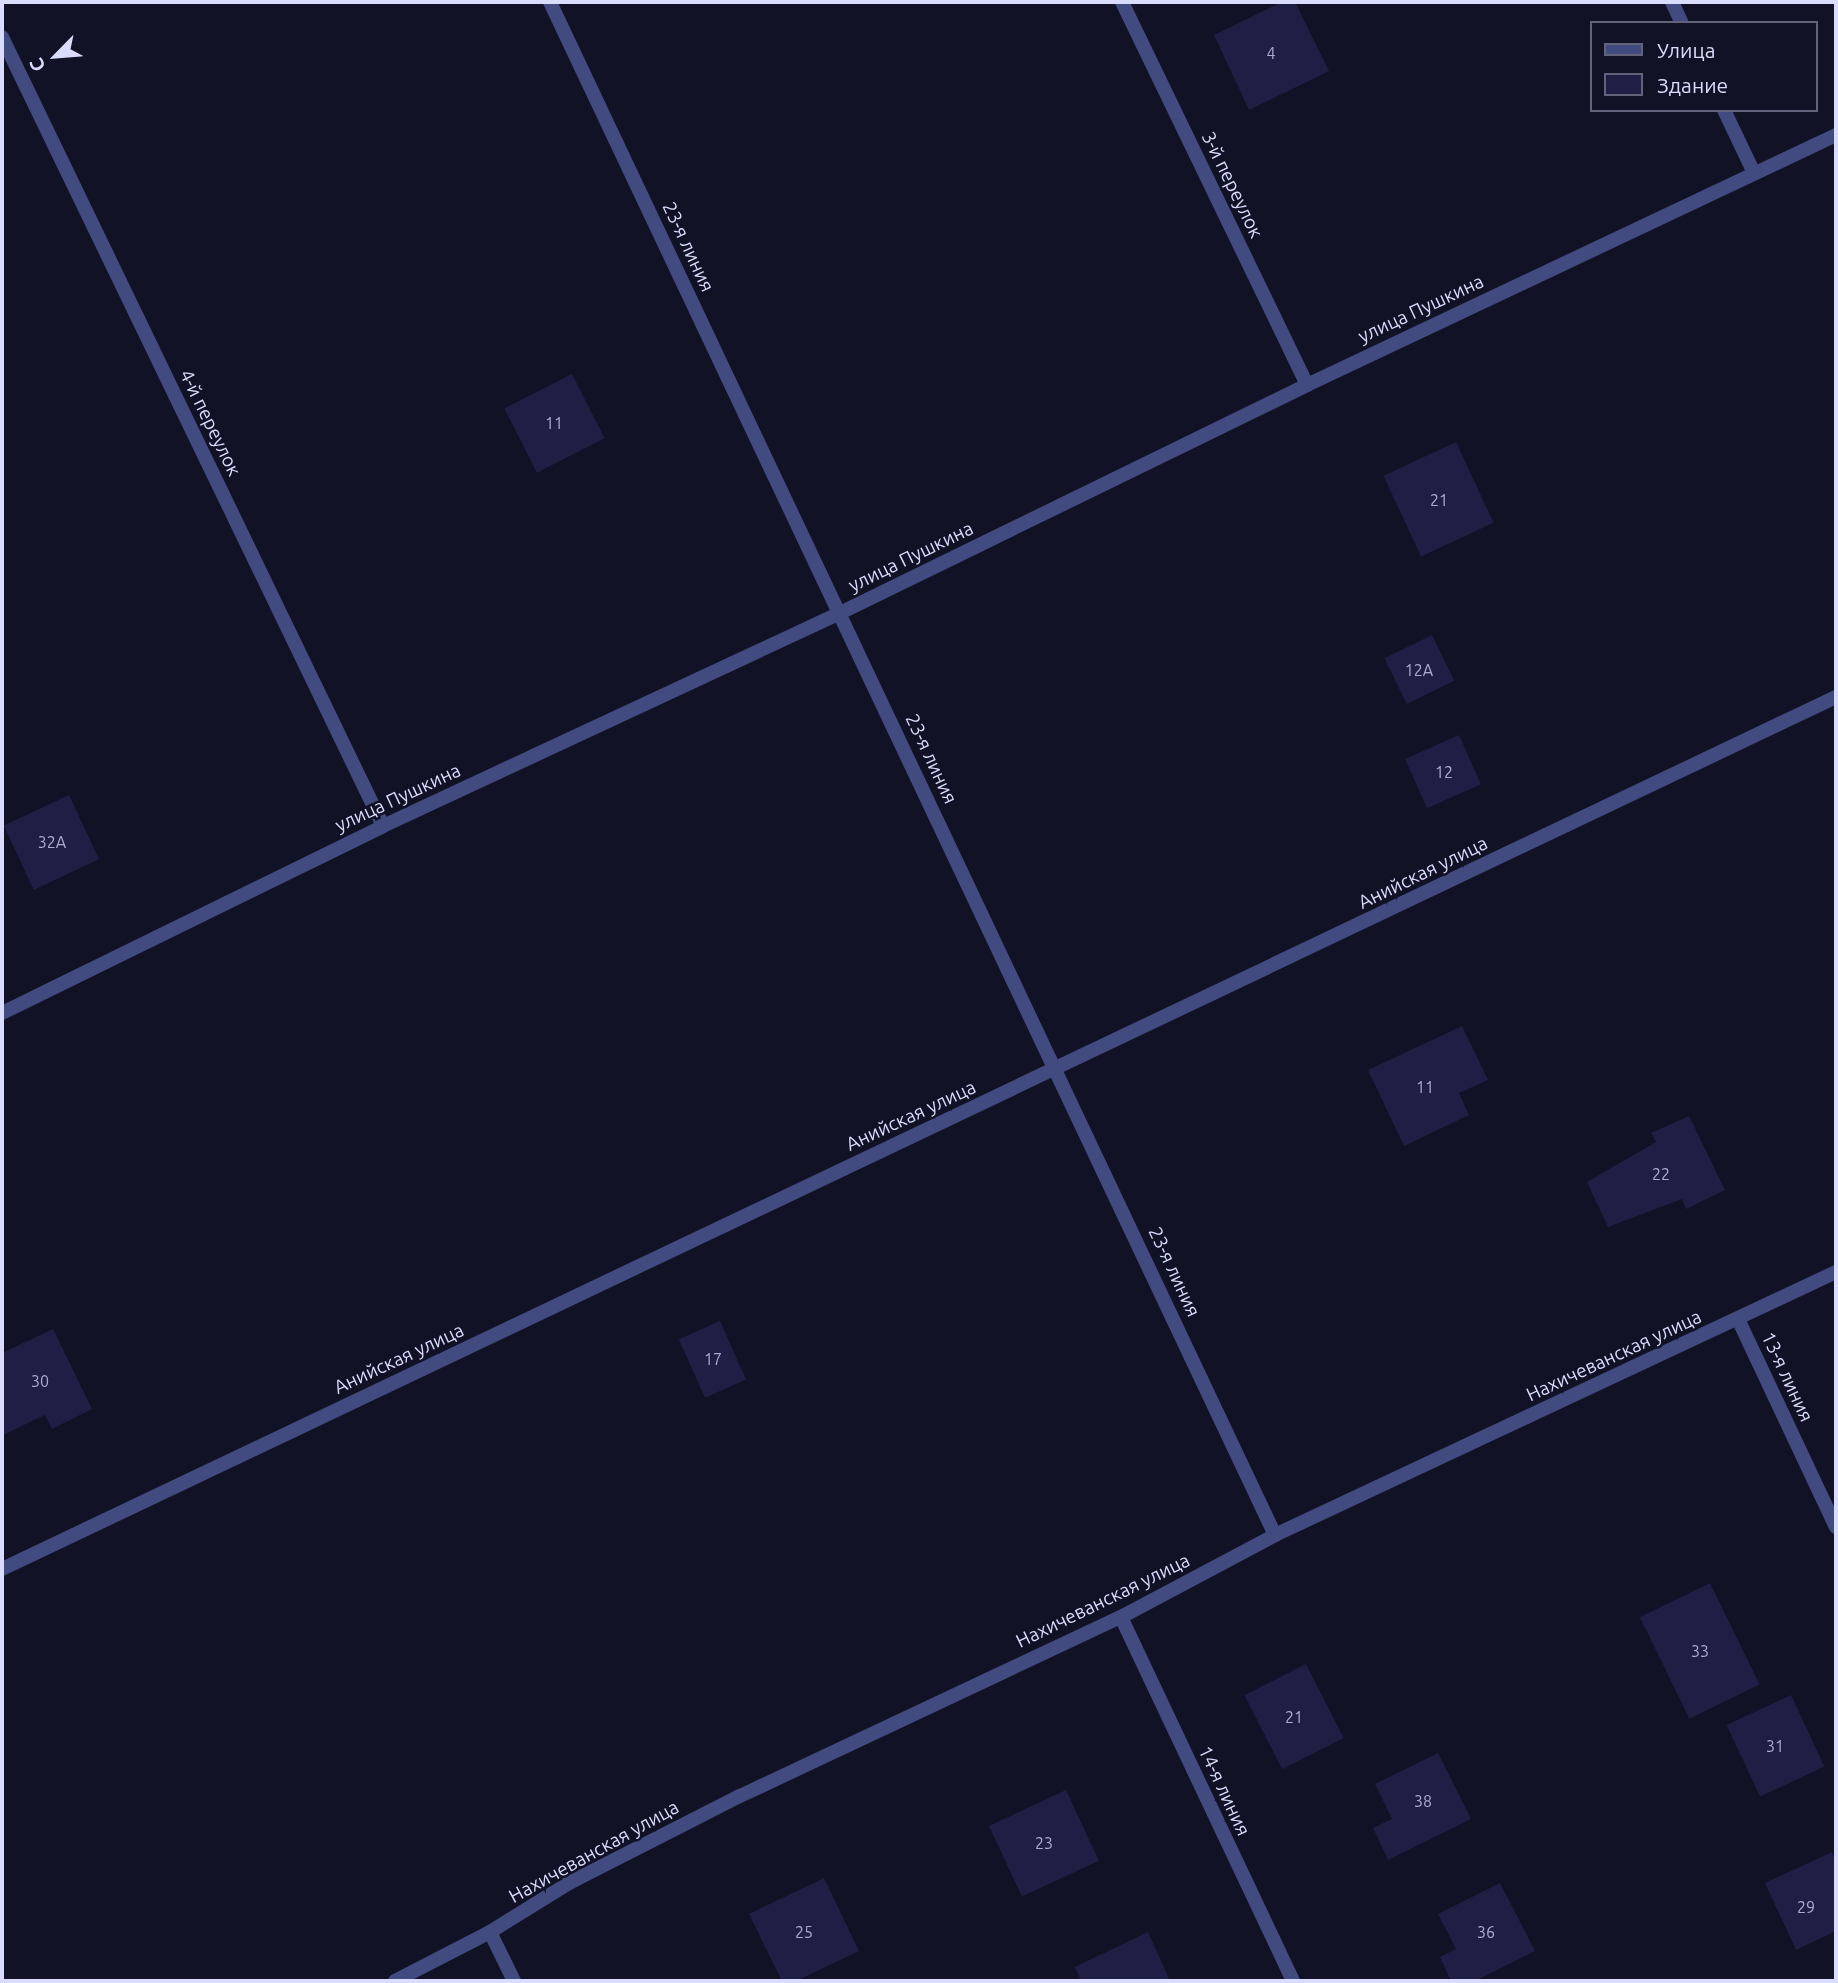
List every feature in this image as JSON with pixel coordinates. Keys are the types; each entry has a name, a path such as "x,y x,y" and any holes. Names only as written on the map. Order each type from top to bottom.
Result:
{"street":[{"name":"23-я линия","path":"550,2 1057,1069 1275,1535"},
{"name":"3-й переулок","path":"1122,2 1307,385"},
{"path":"1672,2 1681,21"},
{"name":"4-й переулок","path":"2,37 383,826"},
{"path":"1725,112 1754,173"},
{"name":"улица Пушкина","path":"2,1013 383,826 840,613 1307,385 1836,135"},
{"name":"Анийская улица","path":"2,1569 1836,697"},
{"name":"Нахичеванская улица","path":"395,1981 490,1932 569,1883 691,1820 1121,1617 1275,1535 1836,1272"},
{"name":"13-я линия","path":"1738,1319 1836,1527"},
{"name":"14-я линия","path":"1121,1617 1293,1981"},
{"path":"490,1932 514,1981"}],"building":[{"path":"1282,2 1295,2 1329,71 1249,110 1214,35"},
{"path":"572,374 605,438 537,473 504,409"},
{"path":"1456,442 1494,523 1421,556 1383,476"},
{"path":"1432,635 1454,681 1407,704 1384,658"},
{"path":"1459,735 1481,784 1427,808 1405,759"},
{"path":"69,795 99,859 34,890 4,825"},
{"path":"1462,1026 1488,1080 1459,1093 1469,1115 1404,1146 1368,1070"},
{"path":"1689,1116 1725,1190 1686,1209 1682,1199 1608,1227 1587,1182 1656,1142 1651,1133"},
{"path":"720,1321 746,1379 705,1398 679,1339"},
{"path":"53,1329 92,1409 52,1429 45,1415 3,1435 2,1353"},
{"path":"1710,1583 1760,1685 1689,1719 1640,1617"},
{"path":"1306,1664 1344,1738 1282,1769 1245,1695"},
{"path":"1791,1695 1824,1767 1760,1797 1727,1725"},
{"path":"1438,1753 1471,1819 1388,1860 1373,1828 1392,1819 1375,1784"},
{"path":"1066,1790 1099,1861 1022,1897 989,1826"},
{"path":"1832,1852 1836,1863 1836,1931 1796,1950 1765,1883"},
{"path":"824,1878 859,1951 796,1981 782,1981 749,1914"},
{"path":"1500,1883 1535,1951 1475,1981 1451,1981 1440,1957 1456,1949 1438,1914"},
{"path":"1148,1932 1170,1981 1081,1981 1075,1967"}]}
